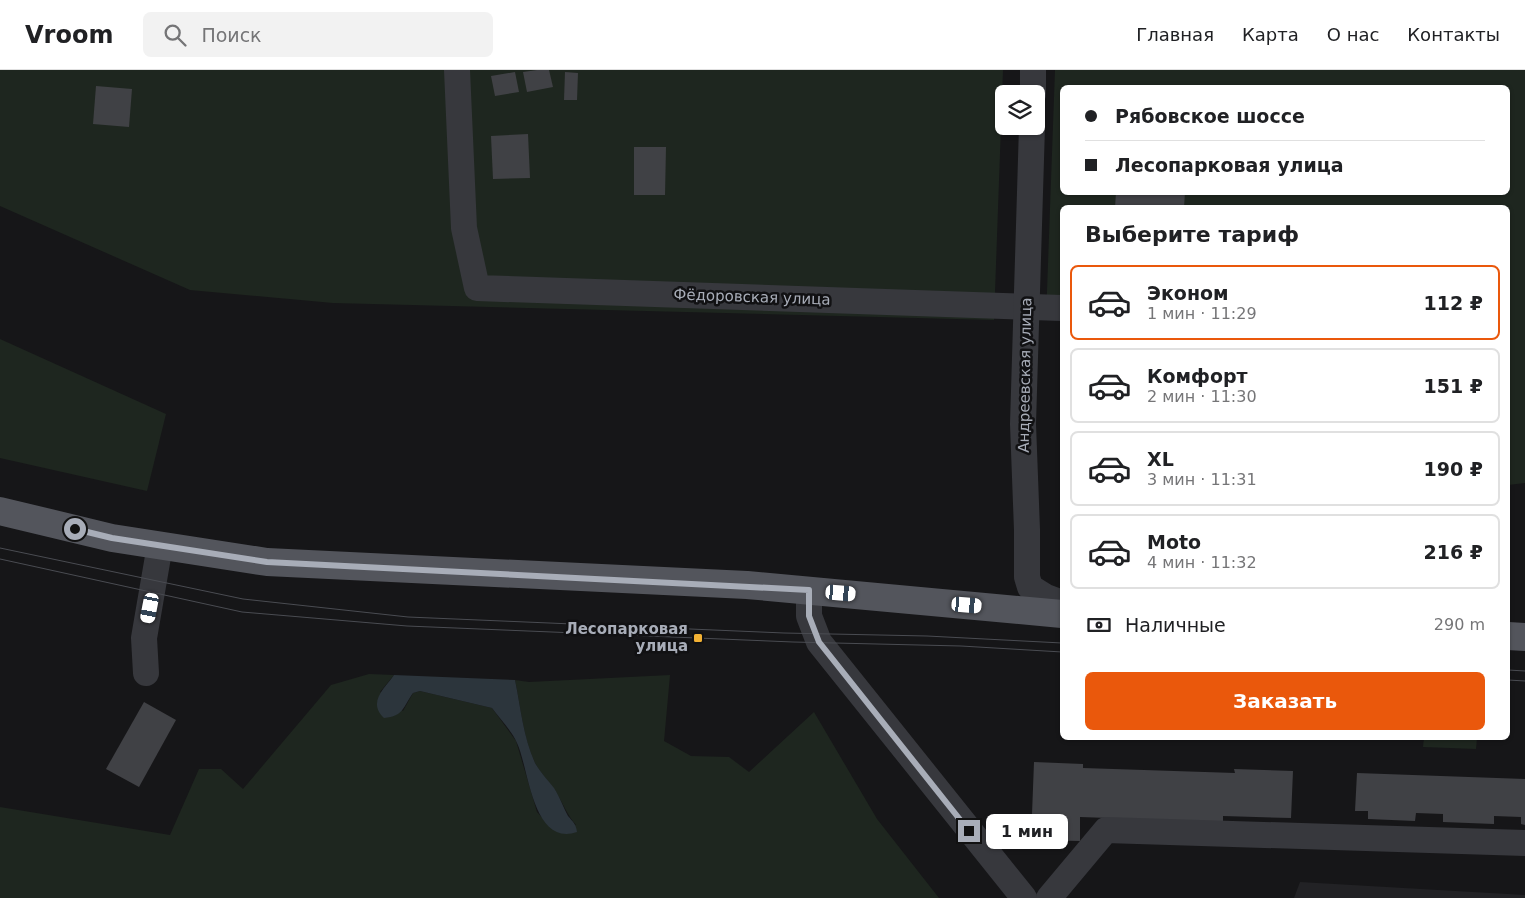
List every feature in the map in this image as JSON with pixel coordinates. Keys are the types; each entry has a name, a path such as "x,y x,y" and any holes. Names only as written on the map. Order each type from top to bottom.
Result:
{"main road":[{"path":"0,511 112,538 267,562 809,590 1060,614"},
{"path":"1510,636 1525,637"}],"street":[{"name":"Фёдоровская улица","path":"457,70 464,228 477,288 1060,308"},
{"path":"1032,85 1033,70"},
{"name":"Андреевская улица","path":"1032,135 1023,424 1027,577 1030,587 1060,603"},
{"path":"146,673 144,638 160,545"},
{"path":"809,590 809,616 819,642 1024,898"},
{"path":"1049,898 1106,830 1525,844"}],"shaded area":[{"path":"0,70 1003,70 1002,85 995,85 995,135 1001,135 994,320 333,303 190,290 0,206"},
{"path":"1055,70 1525,70 1525,483 1510,485 1510,205 1060,205 1060,320 1046,319"},
{"path":"0,339 166,414 147,491 0,458"},
{"path":"369,674 394,675 380,692 403,711 413,693 420,691 492,708 516,741 537,812 549,825 576,825 554,788 535,763 525,733 515,680 529,682 670,675 664,741 691,756 729,757 749,772 814,712 877,819 939,898 0,898 0,807 170,835 199,769 221,769 243,789 331,685"},
{"path":"394,675 515,680 525,733 535,763 556,791 577,832 562,834 550,828 541,817 529,786 517,743 492,708 420,691 413,693 399,713 384,718 379,712 377,701 382,690"},
{"path":"1424,740 1477,740 1476,749 1423,747"},
{"path":"1300,882 1525,895 1525,898 1294,898"}],"building":[{"path":"549,70 553,87 527,92 523,72"},
{"path":"515,72 519,92 495,96 491,76"},
{"path":"565,72 578,73 577,100 564,100"},
{"path":"96,86 132,89 129,127 93,124"},
{"path":"528,134 530,178 493,179 491,136"},
{"path":"634,147 666,147 665,195 634,195"},
{"path":"1116,195 1185,195 1184,205 1115,205"},
{"path":"144,702 176,720 139,787 106,769"},
{"path":"1034,762 1083,764 1083,768 1235,773 1234,769 1293,771 1291,818 1223,816 1223,822 1080,817 1080,841 1031,840"},
{"path":"1357,773 1525,779 1525,825 1521,824 1521,817 1494,816 1494,824 1443,822 1443,814 1416,813 1415,821 1368,819 1368,811 1355,811"}],"tram line":[{"path":"0,548 243,599 408,617 784,633 927,636 1060,643"},
{"path":"0,559 242,612 407,626 793,642 961,646 1060,652"},
{"path":"1510,670 1525,671"},
{"path":"1510,680 1525,681"}],"place":[{"name":"Лесопарковая улица","path":"698,638"}],"route":[{"path":"75,529 112,538 267,562 747,585 809,590 809,616 819,642 969,831"}]}
